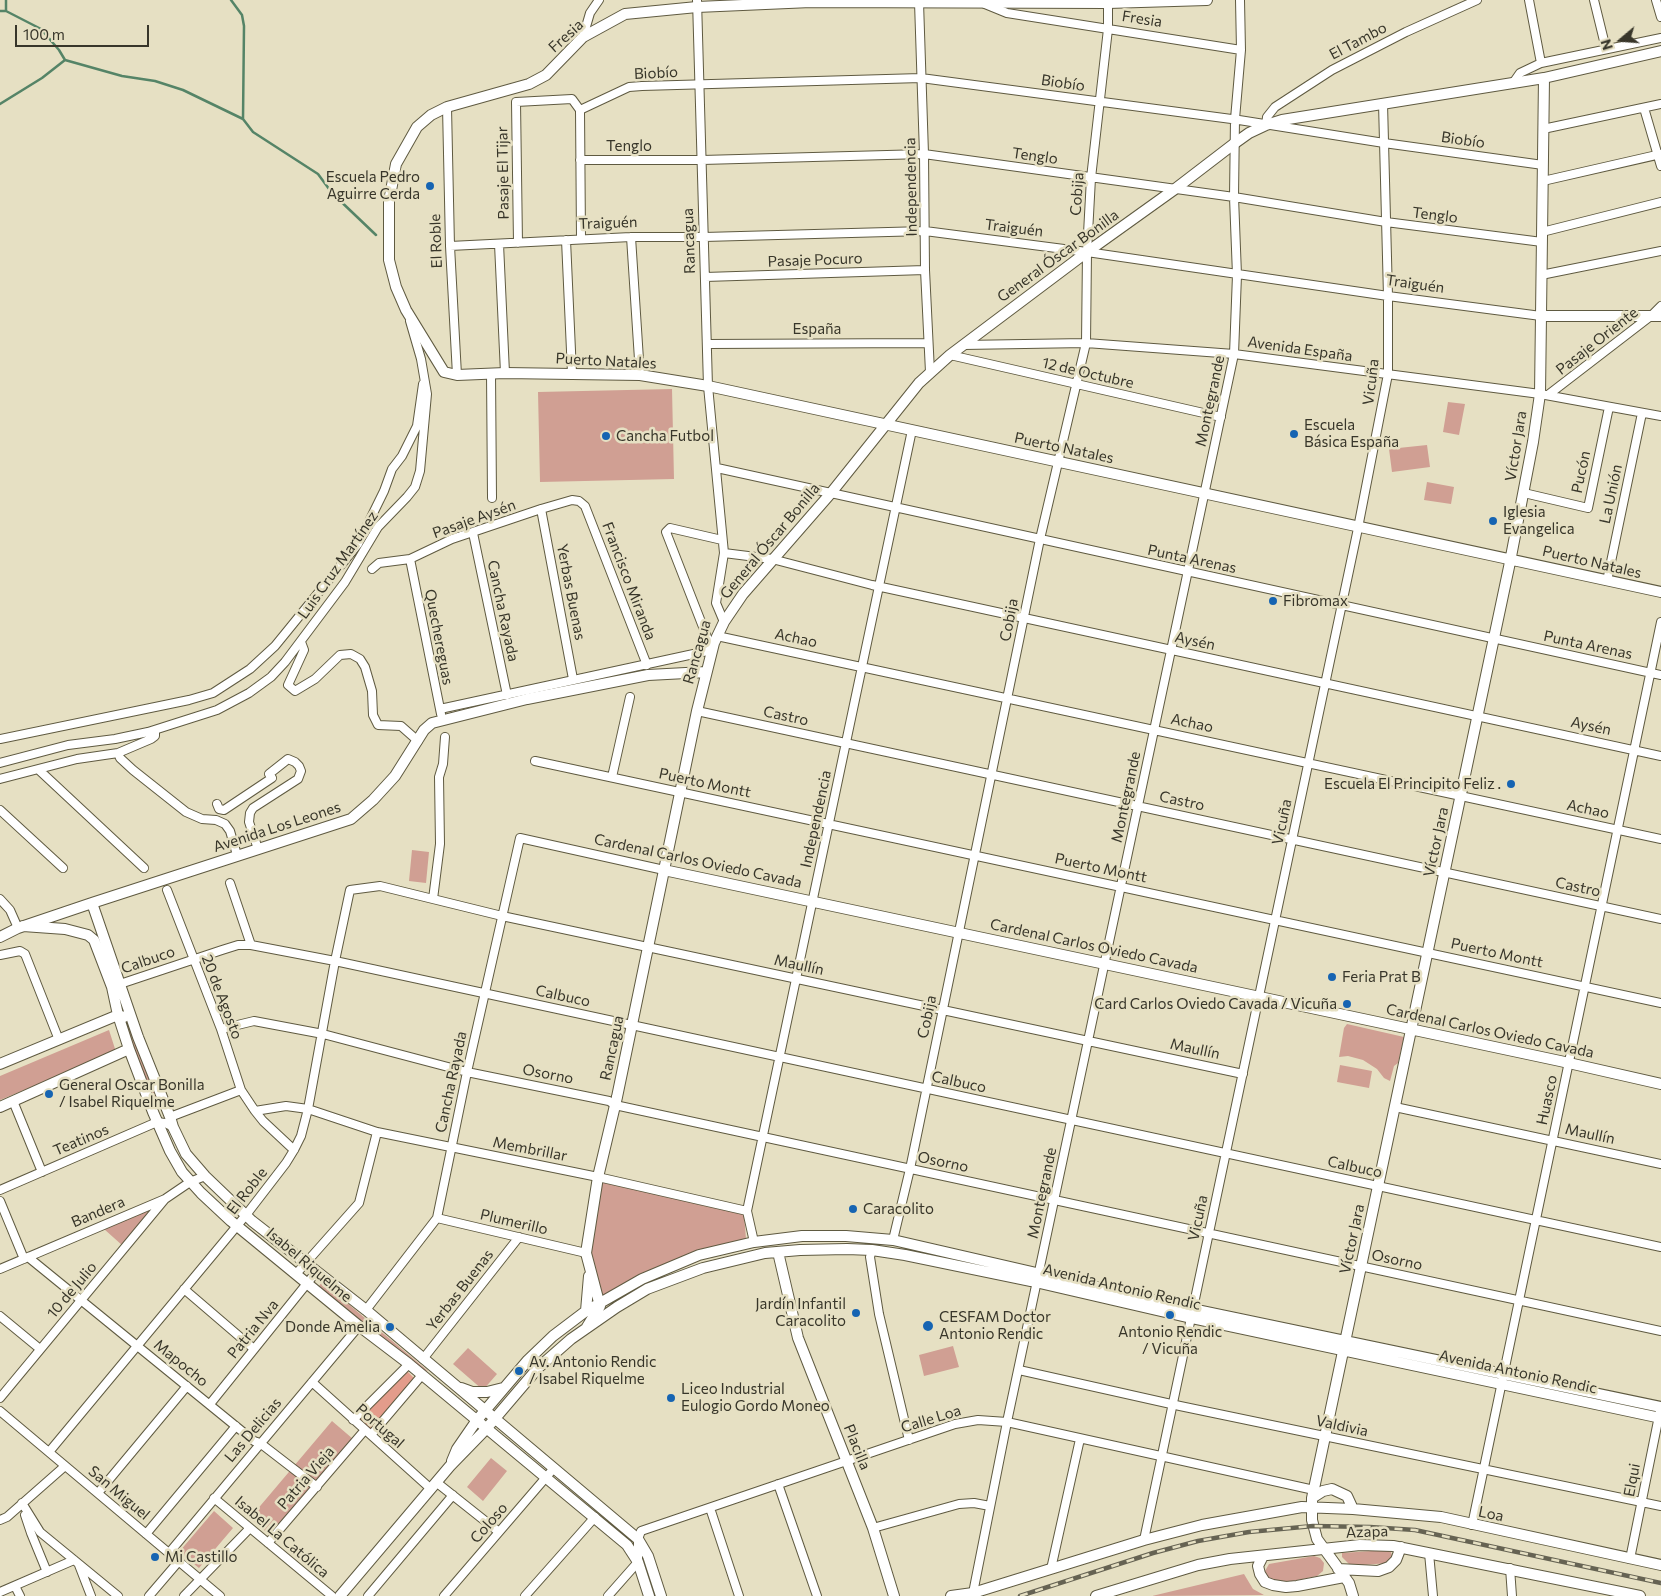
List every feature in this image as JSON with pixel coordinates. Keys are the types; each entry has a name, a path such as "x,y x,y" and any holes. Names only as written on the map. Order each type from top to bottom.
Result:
{"main road":[{"name":"Fresia","path":"457,375 444,372 406,310 396,287 389,260 389,201 396,164 417,127 431,115 447,107 530,84 546,76 583,37 625,14 697,4 811,1 981,3 996,1 1108,2 1207,0"},
{"name":"General Óscar Bonilla","path":"724,622 743,594 831,493 919,383 930,372 1087,252 1249,133 1282,120 1544,78 1661,51"},
{"name":"Víctor Jara","path":"1353,1596 1349,1583 1317,1539 1313,1526 1313,1498 1544,394 1541,275 1544,78"},
{"name":"Traiguén","path":"1541,316 1656,316"},
{"name":"Puerto Natales","path":"457,375 505,372 640,374 708,386 1661,592"},
{"name":"Rancagua","path":"600,1302 586,1253 598,1177 632,1025 697,711 712,650 724,622"},
{"name":"Avenida Los Leones","path":"0,937 21,927 92,902 351,819 373,800 395,776 424,730 442,720 527,699 641,676 706,672"},
{"name":"Cardenal Carlos Oviedo Cavada","path":"664,870 1661,1084"},
{"name":"Isabel Riquelme","path":"92,902 116,986 118,1015 129,1049 170,1151 190,1182 237,1225 359,1326 409,1364 627,1545 638,1562 649,1596"},
{"name":"Isabel Riquelme","path":"21,927 65,929 88,935 94,940 133,1023 171,1122 186,1154 205,1176 246,1215 366,1310 638,1539 648,1556 661,1596"},
{"path":"0,1064 118,1015 127,1018 133,1023"},
{"path":"0,1107 129,1049"},
{"name":"Avenida Antonio Rendic","path":"450,1466 457,1449 477,1420 528,1360 553,1336 600,1302 642,1279 699,1255 754,1242 782,1238 823,1236 893,1240 1038,1279 1192,1314 1661,1411"},
{"name":"Avenida Antonio Rendic","path":"340,1596 450,1466 495,1419 538,1368 571,1339 617,1307 648,1289 703,1268 754,1255 822,1249 872,1250 1038,1279"},
{"name":"Placilla","path":"778,1252 798,1338 873,1528 894,1596"},
{"name":"Rancagua","path":"586,1311 590,1272"},
{"name":"Avenida Antonio Rendic","path":"587,1328 598,1312 600,1302"},
{"path":"457,1387 472,1392 488,1392 504,1387"},
{"path":"951,1596 973,1593 1144,1540 1202,1525 1302,1507 1323,1491 1332,1489 1347,1496 1353,1509"},
{"name":"Loa","path":"1313,1498 1353,1509 1441,1517 1661,1565"},
{"name":"Azapa","path":"1096,1596 1198,1565 1360,1545 1401,1547 1640,1596"},
{"path":"1263,1556 1258,1566 1265,1582 1273,1586 1286,1587 1297,1586 1341,1573 1378,1571 1389,1567 1396,1560 1401,1547"}],"street":[{"path":"583,37 590,13 599,0"},
{"name":"Montegrande","path":"973,1593 1007,1422 1234,354 1237,275 1234,197 1235,119 1241,50 1240,0"},
{"name":"El Tambo","path":"1266,125 1268,117 1275,107 1332,70 1406,32 1477,0"},
{"path":"1529,0 1541,63"},
{"path":"1594,0 1606,50"},
{"path":"1656,0 1661,17"},
{"name":"Independencia","path":"919,2 924,154 925,270 930,372"},
{"name":"Cobija","path":"893,1240 927,1089 1040,539 1086,343 1087,252 1091,178 1108,29 1108,2"},
{"name":"Fresia","path":"981,3 1007,13 1241,50"},
{"name":"Rancagua","path":"697,4 708,386 724,553 716,603 724,622"},
{"path":"1514,83 1520,73 1541,63 1661,38"},
{"name":"Biobío","path":"580,110 629,87 921,78 1235,119 1384,143 1543,165"},
{"name":"Pasaje El Tijar","path":"518,243 516,102 572,100 580,110"},
{"name":"Vicuña","path":"1144,1540 1358,526 1388,374 1383,104"},
{"path":"1543,129 1661,104"},
{"name":"El Roble","path":"447,107 450,246 457,375"},
{"path":"1644,108 1661,166"},
{"path":"580,110 582,239"},
{"name":"Tenglo","path":"580,160 702,160 924,154 1234,197 1386,222 1542,237 1661,202"},
{"path":"1543,181 1659,154"},
{"name":"Traiguén","path":"450,246 631,237 925,231 1541,316"},
{"path":"631,237 640,374"},
{"path":"566,240 572,374"},
{"path":"499,244 505,372"},
{"path":"1541,275 1661,251"},
{"name":"Pasaje Pocuro","path":"705,277 925,270"},
{"name":"Pasaje Oriente","path":"1544,394 1656,316 1661,306"},
{"name":"Luis Cruz Martínez","path":"0,763 68,745 115,739 155,730 216,710 250,694 271,677 301,642 344,582 378,527 415,487 420,471 427,394 421,359 406,310"},
{"name":"España","path":"707,344 928,343"},
{"name":"Avenida España","path":"963,345 1086,343 1234,354 1544,394 1661,416"},
{"name":"12 de Octubre","path":"950,355 1221,417"},
{"path":"491,373 492,498"},
{"path":"0,739 190,700 213,693 250,669 276,646 358,544 384,491 392,469 402,456 416,426 424,377"},
{"name":"Pucón","path":"1524,493 1588,508 1608,407"},
{"name":"La Unión","path":"1607,581 1642,413"},
{"name":"Independencia","path":"754,1242 747,1211 912,430"},
{"name":"Punta Arenas","path":"717,468 1661,675"},
{"name":"Pasaje Aysén","path":"372,569 379,563 410,559 452,540 541,509 572,500 579,501 586,506"},
{"name":"Francisco Miranda","path":"586,506 647,665"},
{"name":"Yerbas Buenas","path":"541,509 573,679"},
{"path":"440,710 573,679 712,650 666,532 670,528 722,540"},
{"name":"Cancha Rayada","path":"472,533 507,695"},
{"name":"Aysén","path":"724,553 772,559 879,586 1661,756"},
{"name":"Quechereguas","path":"410,559 442,720"},
{"name":"Huasco","path":"1472,1525 1661,622"},
{"name":"Achao","path":"717,636 1661,839"},
{"path":"301,642 304,650 288,685 295,691 314,679 340,655 352,654 360,660 365,668 372,691 373,716 378,725 401,726 418,740"},
{"path":"612,778 630,697"},
{"name":"Castro","path":"697,711 1661,919"},
{"name":"Luis Cruz Martínez","path":"118,753 155,736 155,730"},
{"path":"433,899 440,844 439,777 443,764 445,738"},
{"path":"0,780 77,759 118,753 120,758 133,770 186,812 202,819 216,820 225,824 230,831 238,855"},
{"path":"217,804 219,809 224,810 272,778 269,774 288,759 296,762 301,771 298,779 253,808 250,813 249,822 258,848"},
{"name":"Puerto Montt","path":"535,761 1661,1003"},
{"path":"39,770 144,868"},
{"path":"0,810 63,868"},
{"name":"Cancha Rayada","path":"366,1310 437,1218 467,1072 520,838"},
{"name":"Cardenal Carlos Oviedo Cavada","path":"520,838 664,870"},
{"path":"230,883 251,945"},
{"name":"Maullín","path":"350,890 380,886 502,916 1243,1074"},
{"name":"20 de Agosto","path":"167,890 221,1029 241,1090 255,1111 294,1150"},
{"name":"El Roble","path":"49,1452 246,1215 294,1150 301,1136 308,1109 350,890"},
{"path":"0,899 21,927"},
{"name":"Calbuco","path":"116,986 238,945 251,945 485,993 1661,1247"},
{"path":"0,955 20,951 25,954 59,1040"},
{"name":"Osorno","path":"221,1029 254,1021 323,1034 467,1072 609,1101 615,1105 1661,1330"},
{"path":"157,1122 171,1122 241,1090"},
{"path":"13,1101 42,1172"},
{"path":"255,1111 286,1106 308,1109"},
{"name":"Maullín","path":"1396,1107 1661,1164"},
{"name":"Membrillar","path":"308,1109 377,1132 598,1177 747,1211"},
{"name":"Teatinos","path":"0,1190 157,1122"},
{"path":"296,1274 359,1203 364,1192 377,1132"},
{"name":"Bandera","path":"0,1269 165,1199 190,1182 205,1176"},
{"name":"10 de Julio","path":"0,1398 165,1199"},
{"name":"Mapocho","path":"0,1201 26,1258 82,1300 254,1441 260,1443 317,1487"},
{"name":"Plumerillo","path":"437,1218 586,1253"},
{"name":"Yerbas Buenas","path":"422,1359 519,1238"},
{"path":"872,1250 870,1257 879,1314 909,1440"},
{"name":"Patria Nva","path":"210,1404 317,1271"},
{"path":"184,1289 254,1350"},
{"path":"0,1316 40,1349"},
{"name":"Las Delicias","path":"168,1553 359,1326"},
{"path":"353,1420 409,1364"},
{"name":"Valdivia","path":"1019,1370 1661,1506"},
{"name":"Patria Vieja","path":"268,1543 317,1487 422,1376"},
{"name":"Portugal","path":"312,1382 368,1433 434,1486 453,1495 498,1532"},
{"path":"98,1493 187,1386"},
{"name":"San Miguel","path":"0,1411 220,1596"},
{"name":"Elqui","path":"1630,1559 1661,1411"},
{"name":"Calle Loa","path":"638,1539 641,1531 955,1424 978,1420 1007,1422 1162,1458 1313,1498"},
{"name":"Las Delicias","path":"146,1534 236,1426"},
{"path":"1051,1569 1080,1439"},
{"path":"0,1520 7,1517 65,1466"},
{"name":"Coloso","path":"444,1596 554,1468"},
{"path":"778,1484 816,1596"},
{"path":"368,1596 453,1495"},
{"name":"Isabel La Católica","path":"214,1498 332,1596"},
{"path":"22,1503 40,1532 118,1596"},
{"path":"22,1503 30,1533 47,1572"},
{"path":"873,1528 959,1504 974,1503 990,1506"},
{"path":"710,1508 739,1596"},
{"path":"525,1596 595,1517"},
{"path":"184,1596 250,1528"},
{"path":"608,1596 638,1562 638,1539"},
{"path":"1429,1553 1433,1596"},
{"path":"0,1592 76,1561"},
{"path":"76,1561 91,1596"},
{"path":"149,1596 178,1561"},
{"path":"1510,1568 1512,1596"},
{"path":"16,1586 20,1596"}],"shaded area":[{"name":"Cancha Futbol","path":"672,389 674,479 540,482 538,392"},
{"path":"1448,402 1465,404 1459,435 1443,432"},
{"path":"1427,445 1430,467 1392,472 1389,449"},
{"path":"1427,482 1454,487 1451,504 1424,500"},
{"path":"412,850 429,852 426,883 409,881"},
{"path":"1347,1024 1404,1037 1398,1063 1394,1066 1390,1081 1363,1060 1348,1056 1339,1057 1344,1028"},
{"path":"126,1025 136,1042 159,1105 156,1107"},
{"path":"109,1030 116,1052 0,1100 0,1076"},
{"path":"1340,1065 1372,1071 1369,1088 1337,1082"},
{"path":"601,1182 744,1214 746,1239 670,1262 602,1296 590,1253"},
{"path":"162,1201 123,1246 104,1229"},
{"path":"322,1282 428,1371 418,1369 319,1286"},
{"path":"953,1346 959,1367 924,1376 919,1355"},
{"path":"468,1348 497,1374 483,1390 453,1364"},
{"path":"406,1370 414,1378 372,1432 359,1421"},
{"path":"332,1421 353,1439 271,1536 250,1518"},
{"path":"491,1458 507,1471 483,1501 467,1487"},
{"path":"214,1511 233,1528 199,1568 179,1552"},
{"path":"1386,1550 1391,1552 1392,1556 1388,1563 1351,1566 1342,1557 1342,1553"},
{"path":"1314,1556 1320,1558 1324,1563 1323,1571 1317,1576 1283,1583 1276,1582 1265,1576 1265,1571 1269,1564"},
{"path":"1244,1574 1253,1589 1264,1595 1152,1596"}],"waterway":[{"path":"6,0 6,11"},
{"path":"231,0 242,15 244,26 243,119 253,132 318,174 332,193 376,235"},
{"path":"0,11 6,11 41,29 65,60 122,76 155,81 183,90 243,119"},
{"path":"0,104 42,78 65,60"}],"railway":[{"path":"1020,1596 1153,1553 1198,1541 1249,1532 1313,1526 1415,1530 1661,1583"}],"place":[{"name":"Escuela Pedro Aguirre Cerda","path":"430,186"},
{"name":"Escuela Básica España","path":"1294,434"},
{"name":"Cancha Futbol","path":"606,436"},
{"name":"Iglesia Evangelica","path":"1493,521"},
{"name":"Fibromax","path":"1273,601"},
{"name":"Escuela El Principito Feliz .","path":"1511,784"},
{"name":"Feria Prat B","path":"1332,977"},
{"name":"Card Carlos Oviedo Cavada / Vicuña","path":"1347,1004"},
{"name":"General Oscar Bonilla / Isabel Riquelme","path":"49,1094"},
{"name":"Caracolito","path":"853,1209"},
{"name":"Jardín Infantil Caracolito","path":"856,1313"},
{"name":"Antonio Rendic / Vicuña","path":"1170,1315"},
{"name":"CESFAM Doctor Antonio Rendic","path":"928,1326"},
{"name":"Donde Amelia","path":"390,1327"},
{"name":"Av. Antonio Rendic / Isabel Riquelme","path":"519,1371"},
{"name":"Liceo Industrial Eulogio Gordo Moneo","path":"671,1398"},
{"name":"Mi Castillo","path":"155,1557"}]}
